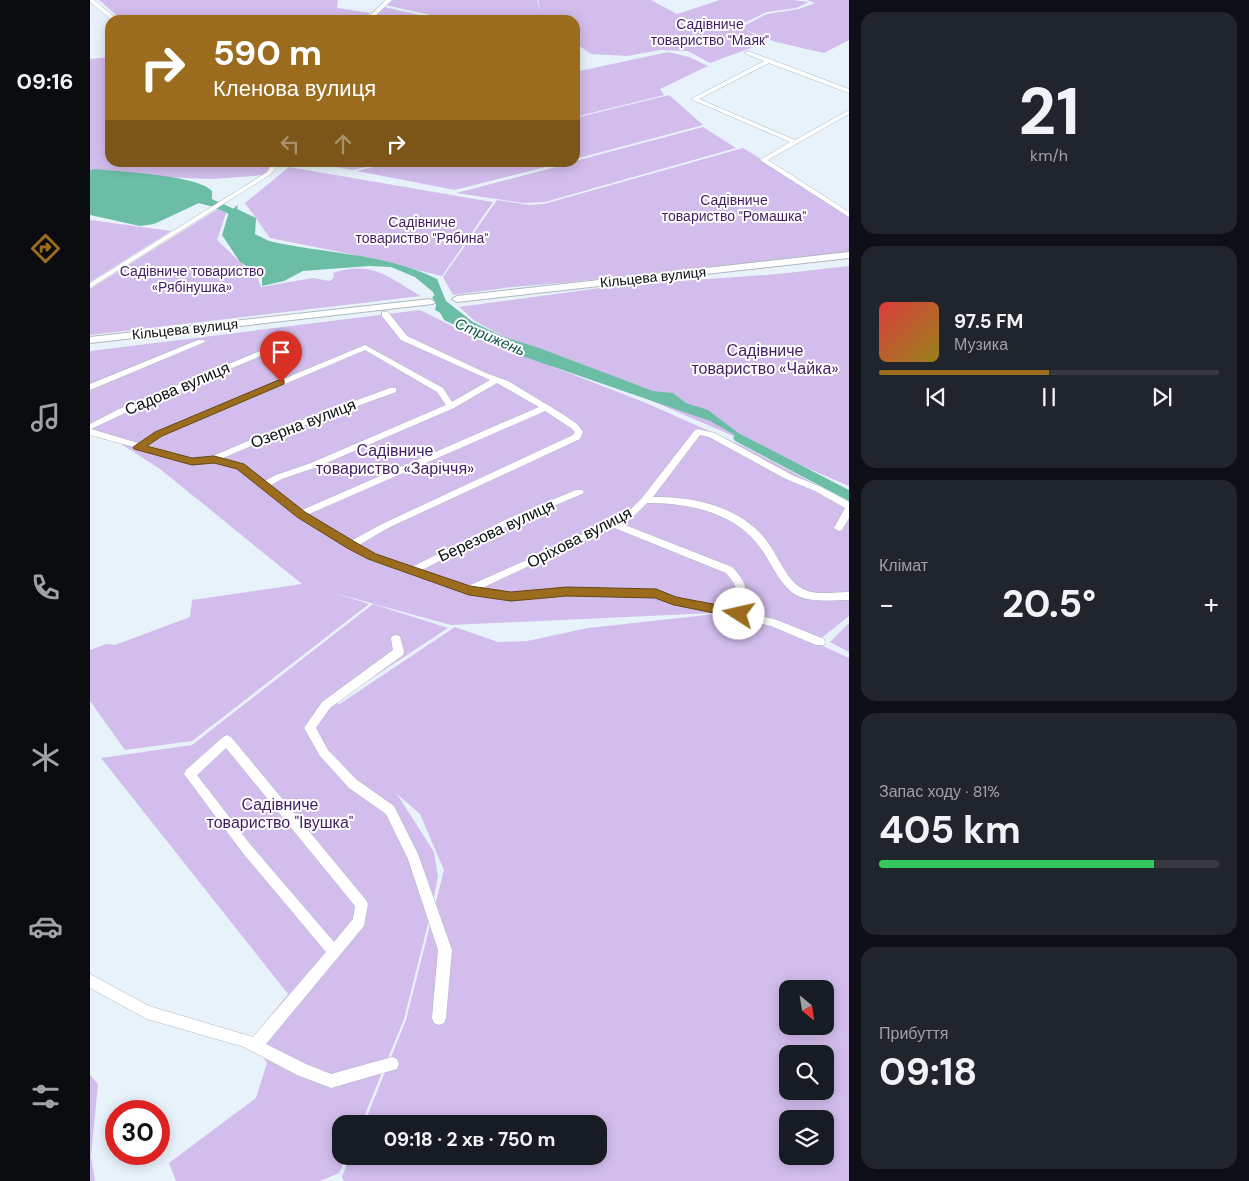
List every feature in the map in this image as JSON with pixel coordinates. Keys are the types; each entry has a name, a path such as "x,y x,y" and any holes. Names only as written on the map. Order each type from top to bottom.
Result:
{"main road":[{"name":"Кільцева вулиця","path":"457,299 849,255"},
{"name":"Кільцева вулиця","path":"90,340 430,302"}],"street":[{"path":"91,0 109,15"},
{"path":"373,15 389,0"},
{"path":"748,52 849,91"},
{"path":"769,61 694,99 795,142"},
{"path":"849,112 763,160 849,215"},
{"path":"90,286 206,213 269,172 273,167"},
{"path":"351,545 385,526 561,445 577,437 579,432 561,417 505,383 404,338 385,314"},
{"path":"90,387 201,342"},
{"path":"138,447 158,434 365,347 440,390 451,406"},
{"name":"Садова вулиця","path":"90,427 122,411 265,351"},
{"path":"264,485 279,477 314,465 451,406 496,380"},
{"name":"Озерна вулиця","path":"214,459 267,436 393,390"},
{"path":"301,514 544,408"},
{"path":"90,432 192,461 214,459 240,466 301,514 351,545 372,556 469,590 511,596 567,592 656,593 674,601 773,623 820,642"},
{"name":"Оріхова вулиця","path":"469,590 632,513 645,500 698,432 704,432 849,506"},
{"name":"Березова вулиця","path":"414,570 512,520 579,492"},
{"path":"645,500 664,499 712,507 750,528 762,541 788,581 801,593 849,596"},
{"path":"839,528 849,510"},
{"path":"611,523 729,570 741,582 743,588 739,614"},
{"path":"396,639 399,652 326,705 310,728 324,753 353,784 390,810 414,858 445,950 439,1018"},
{"path":"255,1046 334,952 359,922 362,904 227,740 190,774 246,848 334,952"},
{"path":"90,981 147,1012 246,1041 302,1070 330,1081 392,1064"}],"green space":[{"path":"99,0 338,0 337,8 370,13 368,15 116,15"},
{"name":"Садівниче товариство \"Маяк\"","path":"390,0 537,0 541,12 538,0 651,0 677,14 720,0 792,0 809,2 796,8 767,12 737,26 740,28 767,14 799,9 815,3 807,0 849,0 849,40 824,53 776,42 746,30 767,42 710,63 688,51 660,50 627,56 591,54 580,46 580,15 430,15 385,5"},
{"path":"384,7 420,15 375,15"},
{"path":"668,52 689,57 708,66 660,89 664,95 580,116 580,71"},
{"path":"105,58 105,167 273,167 265,175 213,179 90,174 90,59"},
{"path":"669,95 703,125 580,158 580,117"},
{"path":"703,127 736,148 545,202 523,203 456,193 556,167 580,167 580,160"},
{"name":"Садівниче товариство \"Ромашка\"","path":"743,148 849,213 849,252 512,287 453,295 443,277 497,200 530,205 544,204"},
{"name":"Садівниче товариство \"Рябина\"","path":"289,167 493,202 442,276 355,255 270,238 245,203"},
{"path":"337,167 366,167 352,170"},
{"path":"374,167 545,167 455,190 357,171"},
{"name":"Садівниче товариство «Рябінушка»","path":"218,209 226,213 217,240 258,279 261,287 313,278 330,281 334,277 333,273 359,268 379,272 421,296 90,335 90,289"},
{"path":"90,220 171,231 90,282"},
{"name":"Садівниче товариство «Чайка»","path":"849,266 849,486 506,338 475,321 459,307 622,285 778,274"},
{"path":"420,310 464,332 646,403 743,446 849,502 849,616 819,640 758,616 849,658 849,1181 344,1181 342,1177 347,1165 607,1165 607,1115 368,1115 406,1020 444,870 420,814 397,794 434,852 438,876 431,912 404,1019 365,1115 332,1115 332,1165 343,1165 339,1173 320,1181 176,1181 170,1162 256,1098 267,1063 252,1039 288,994 101,758 192,745 373,604 448,628 337,701 338,705 455,627 498,642 527,641 588,628 734,612 451,625 334,593 369,604 192,741 125,750 90,701 90,650 106,644 115,645 190,617 192,600 302,584 160,469 118,442 90,433 90,351"},
{"path":"849,623 849,652 830,642"},
{"path":"90,1075 98,1084 91,1156 95,1181 90,1181"}],"water":[{"path":"90,170 158,175 191,181 212,191 212,199 218,202 210,206 199,203 154,224 140,226 90,215"},
{"path":"238,205 237,209 256,218 255,234 269,241 376,259 417,270 437,279 446,301 473,322 506,338 539,348 653,391 673,393 686,403 708,410 758,448 710,421 522,356 435,310 437,302 433,292 415,277 391,267 369,266 303,271 284,281 262,286 262,276 240,262 222,235 229,212"}],"waterway":[{"name":"Стрижень","path":"195,199 215,204 243,217 243,222"},
{"name":"Стрижень","path":"438,297 448,318 491,337"},
{"name":"Стрижень","path":"740,438 849,496"}],"route":[{"path":"281,382 158,434 138,447 192,461 214,459 231,462 240,466 293,509 351,545 372,556 469,590 511,596 536,596 567,592 656,593 674,601 739,614"}],"park label":[{"name":"Садівниче товариство «Заріччя»","path":"395,459"},
{"name":"Садівниче товариство \"Івушка\"","path":"280,813"}]}
